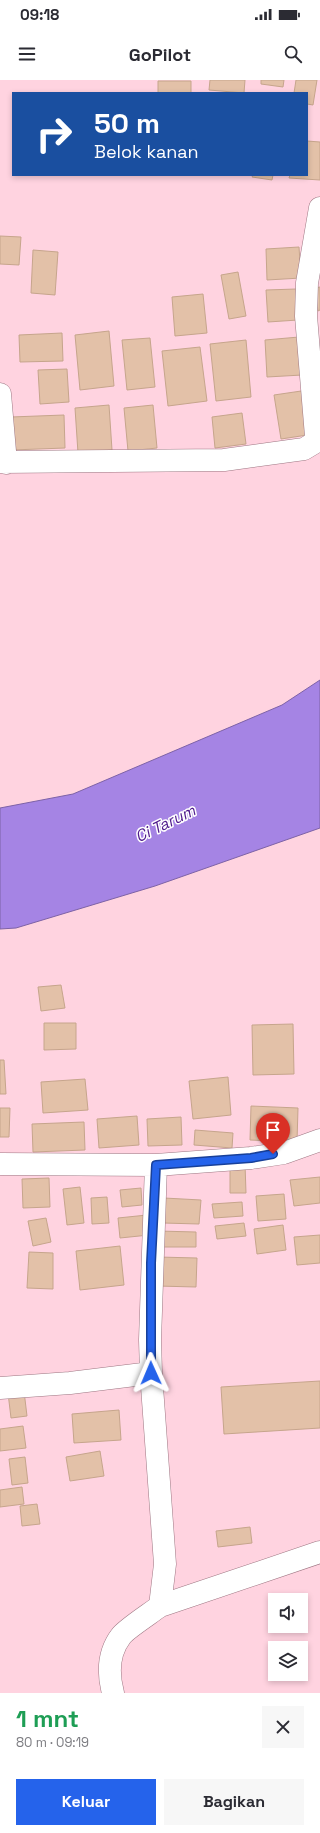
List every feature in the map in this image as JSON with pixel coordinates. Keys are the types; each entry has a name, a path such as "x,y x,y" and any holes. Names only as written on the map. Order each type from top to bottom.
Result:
{"street":[{"path":"0,394 3,462 224,460 304,449 314,443 316,436 306,316 306,290 320,208"},
{"path":"0,1164 156,1165 251,1158 284,1153 320,1140"},
{"path":"156,1165 151,1263 151,1373 166,1564 160,1606"},
{"path":"0,1388 70,1383 151,1373"},
{"path":"112,1693 110,1681 110,1657 121,1636 160,1606 320,1552"}],"water":[{"name":"Ci Tarum","path":"320,680 320,828 155,886 16,928 0,929 0,808 73,794 282,705"}],"building":[{"path":"210,80 245,80 244,92 209,90"},
{"path":"261,80 284,80 283,87 261,84"},
{"path":"296,80 317,80 313,105 308,104 308,92 294,92"},
{"path":"158,81 191,81 191,92 158,92"},
{"path":"308,141 320,142 320,180 289,178 290,176 308,176"},
{"path":"252,176 273,176 272,180"},
{"path":"0,236 21,237 19,265 0,264"},
{"path":"299,247 301,278 267,280 266,249"},
{"path":"33,250 58,252 55,295 31,293"},
{"path":"238,272 246,316 229,319 221,275"},
{"path":"320,287 320,310 318,311 315,288"},
{"path":"296,289 298,320 268,322 266,290"},
{"path":"203,294 207,333 175,336 172,297"},
{"path":"109,331 114,386 80,390 75,335"},
{"path":"62,333 63,361 20,362 19,335"},
{"path":"299,337 302,375 267,377 265,340"},
{"path":"150,338 155,387 127,390 122,340"},
{"path":"246,340 251,397 216,401 210,344"},
{"path":"200,347 207,401 168,406 162,351"},
{"path":"67,369 69,402 40,404 38,370"},
{"path":"308,390 314,434 281,439 274,395"},
{"path":"109,405 112,450 78,453 75,408"},
{"path":"153,405 157,448 128,451 124,408"},
{"path":"242,413 246,444 215,448 212,417"},
{"path":"64,415 65,448 12,450 11,417"},
{"path":"61,985 65,1008 41,1011 38,987"},
{"path":"44,1023 76,1023 76,1049 44,1050"},
{"path":"293,1024 294,1074 253,1075 252,1025"},
{"path":"0,1060 4,1060 6,1094 0,1094"},
{"path":"228,1077 231,1115 193,1119 189,1081"},
{"path":"85,1079 88,1110 43,1113 41,1082"},
{"path":"251,1106 298,1108 297,1142 250,1140"},
{"path":"0,1108 10,1108 9,1137 0,1137"},
{"path":"137,1116 139,1145 99,1148 97,1119"},
{"path":"181,1117 182,1145 148,1146 147,1119"},
{"path":"84,1122 85,1150 33,1152 32,1124"},
{"path":"195,1130 233,1133 232,1148 194,1145"},
{"path":"245,1164 246,1193 230,1193 230,1165"},
{"path":"320,1177 320,1203 294,1206 290,1180"},
{"path":"49,1178 50,1207 23,1208 22,1179"},
{"path":"80,1187 84,1223 67,1225 63,1189"},
{"path":"141,1188 142,1205 122,1207 120,1190"},
{"path":"284,1194 286,1219 258,1221 256,1196"},
{"path":"107,1197 109,1223 92,1224 91,1198"},
{"path":"164,1198 201,1200 199,1224 163,1223"},
{"path":"242,1202 243,1216 214,1218 212,1204"},
{"path":"147,1215 149,1235 120,1238 118,1218"},
{"path":"46,1218 51,1242 33,1246 28,1221"},
{"path":"244,1223 246,1236 217,1239 215,1226"},
{"path":"283,1225 286,1250 257,1254 254,1229"},
{"path":"158,1231 196,1232 196,1247 158,1247"},
{"path":"320,1235 320,1263 297,1265 294,1237"},
{"path":"120,1246 124,1285 80,1290 76,1251"},
{"path":"29,1252 53,1253 53,1289 27,1288"},
{"path":"158,1257 197,1258 196,1287 157,1286"},
{"path":"320,1381 320,1428 224,1434 221,1387"},
{"path":"24,1391 27,1416 11,1418 8,1393"},
{"path":"119,1410 121,1440 74,1443 72,1414"},
{"path":"23,1426 26,1448 0,1451 0,1429"},
{"path":"100,1451 104,1476 70,1481 66,1457"},
{"path":"25,1457 28,1483 12,1485 9,1459"},
{"path":"22,1487 24,1504 0,1507 0,1490"},
{"path":"37,1504 40,1524 22,1526 20,1506"},
{"path":"250,1527 252,1543 218,1547 216,1531"}],"route":[{"path":"151,1373 151,1263 156,1165 251,1158 273,1154"}]}
